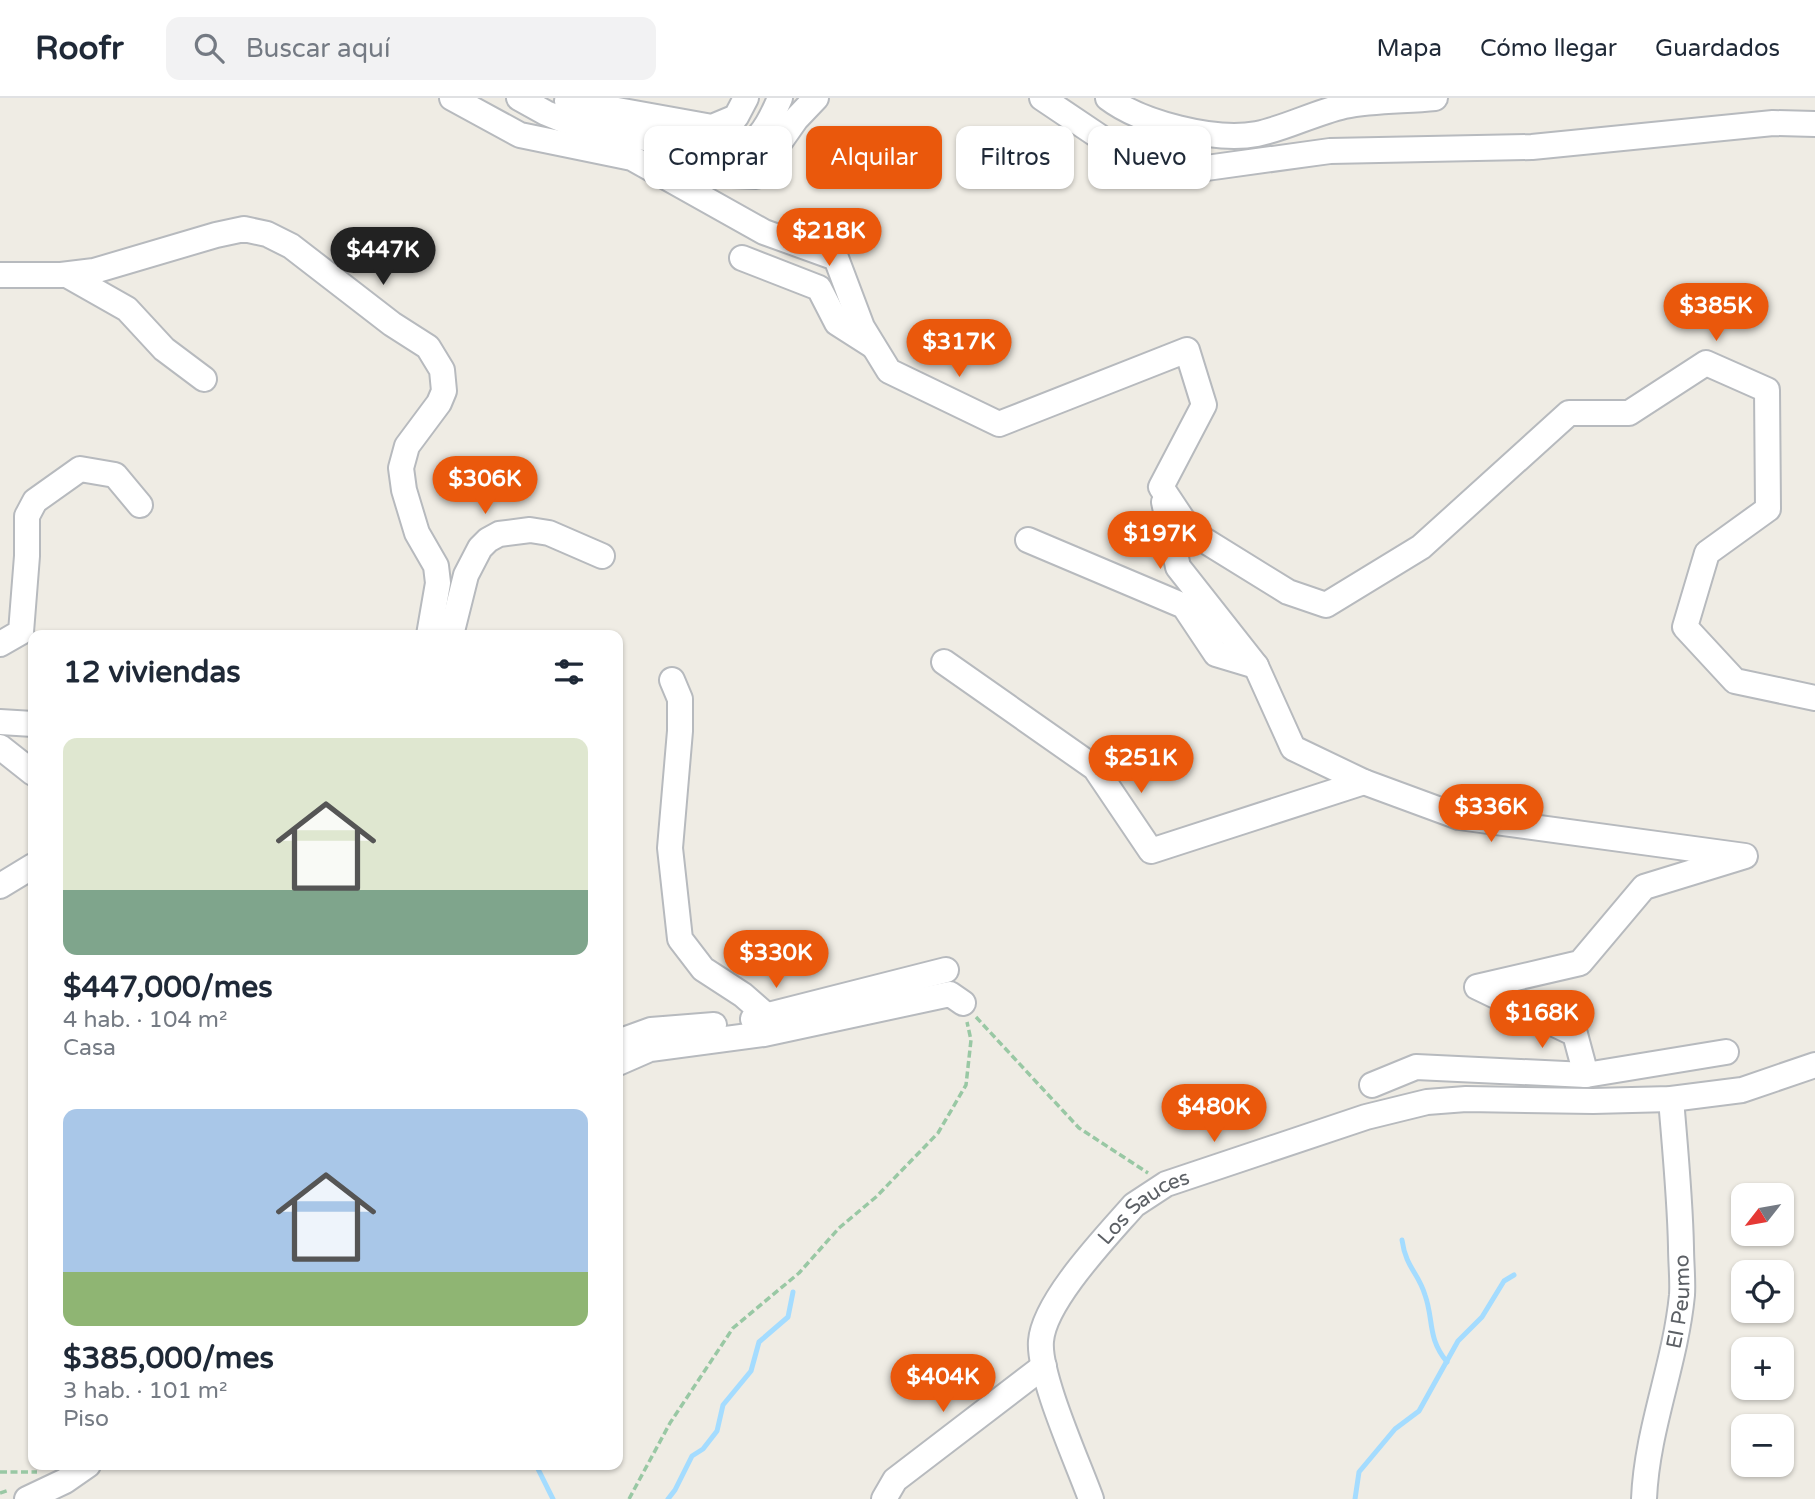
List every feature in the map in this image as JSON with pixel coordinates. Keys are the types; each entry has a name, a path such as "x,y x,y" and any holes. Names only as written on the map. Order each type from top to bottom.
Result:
{"street":[{"path":"452,98 520,135 632,158 644,165"},
{"path":"519,98 563,120 650,137 722,155 736,153 757,140 770,122 780,98"},
{"path":"567,101 712,127 736,117 746,98"},
{"path":"791,126 816,98"},
{"path":"1042,98 1103,139 1192,170 1330,151 1532,147 1773,123 1815,124"},
{"path":"1108,98 1135,115 1153,121 1210,133 1241,136 1269,131 1347,106 1435,98"},
{"path":"687,189 764,232 836,258 862,327 888,371 999,424 1187,350 1204,405 1161,487 1178,567 1256,666 1293,748 1364,782 1459,817 1745,856 1644,887 1580,963 1477,987 1575,1034 1586,1075"},
{"path":"0,275 67,275 94,271 244,229 267,234 291,246 392,324 428,346 442,370 444,391 439,403 407,446 401,468 404,490 417,533 436,566 438,583 430,630"},
{"path":"741,258 819,288 837,323 874,346"},
{"path":"67,275 127,309 164,349 204,379"},
{"path":"1161,487 1191,532 1289,592 1326,604 1421,547 1569,413 1629,413 1706,363 1767,390 1768,509 1707,553 1685,627 1735,681 1815,698"},
{"path":"0,644 21,632 27,516 35,501 80,469 115,475 140,505"},
{"path":"452,630 466,575 480,548 499,534 530,530 549,533 602,556"},
{"path":"1028,540 1184,606 1216,654 1256,666"},
{"path":"944,662 1095,768 1151,851 1364,782"},
{"path":"672,681 680,699 680,731 670,848 680,939 703,969 743,995 767,1016"},
{"path":"0,722 28,724"},
{"path":"0,747 28,769"},
{"path":"0,886 28,869"},
{"path":"623,1040 651,1030 736,1023 946,970"},
{"path":"623,1061 650,1049 764,1034 950,994 963,1003"},
{"path":"1372,1084 1416,1067 1586,1075 1726,1052"},
{"name":"Los Sauces","path":"1091,1499 1044,1366 1041,1341 1045,1323 1060,1296 1134,1205 1166,1184 1366,1117 1427,1102 1466,1099 1671,1099 1742,1090 1815,1065"},
{"name":"El Peumo","path":"1644,1499 1645,1469 1658,1403 1674,1351 1682,1293 1681,1223 1671,1099"},
{"path":"884,1499 895,1480 1044,1366"},
{"path":"27,1499 65,1481 81,1470"}],"path":[{"path":"963,1003 1079,1128 1166,1184"},
{"path":"629,1499 670,1423 733,1328 799,1273 839,1228 876,1197 938,1133 966,1085 971,1040 963,1003"},
{"path":"0,1472 29,1470"}],"waterway":[{"path":"1402,1240 1406,1257 1428,1304 1436,1345 1447,1362"},
{"path":"1355,1499 1359,1472 1395,1429 1419,1411 1458,1341 1482,1317 1504,1281 1514,1275"},
{"path":"668,1499 692,1456 703,1449 717,1431 723,1405 751,1371 759,1342 788,1317 793,1292"},
{"path":"538,1470 553,1499"}]}
